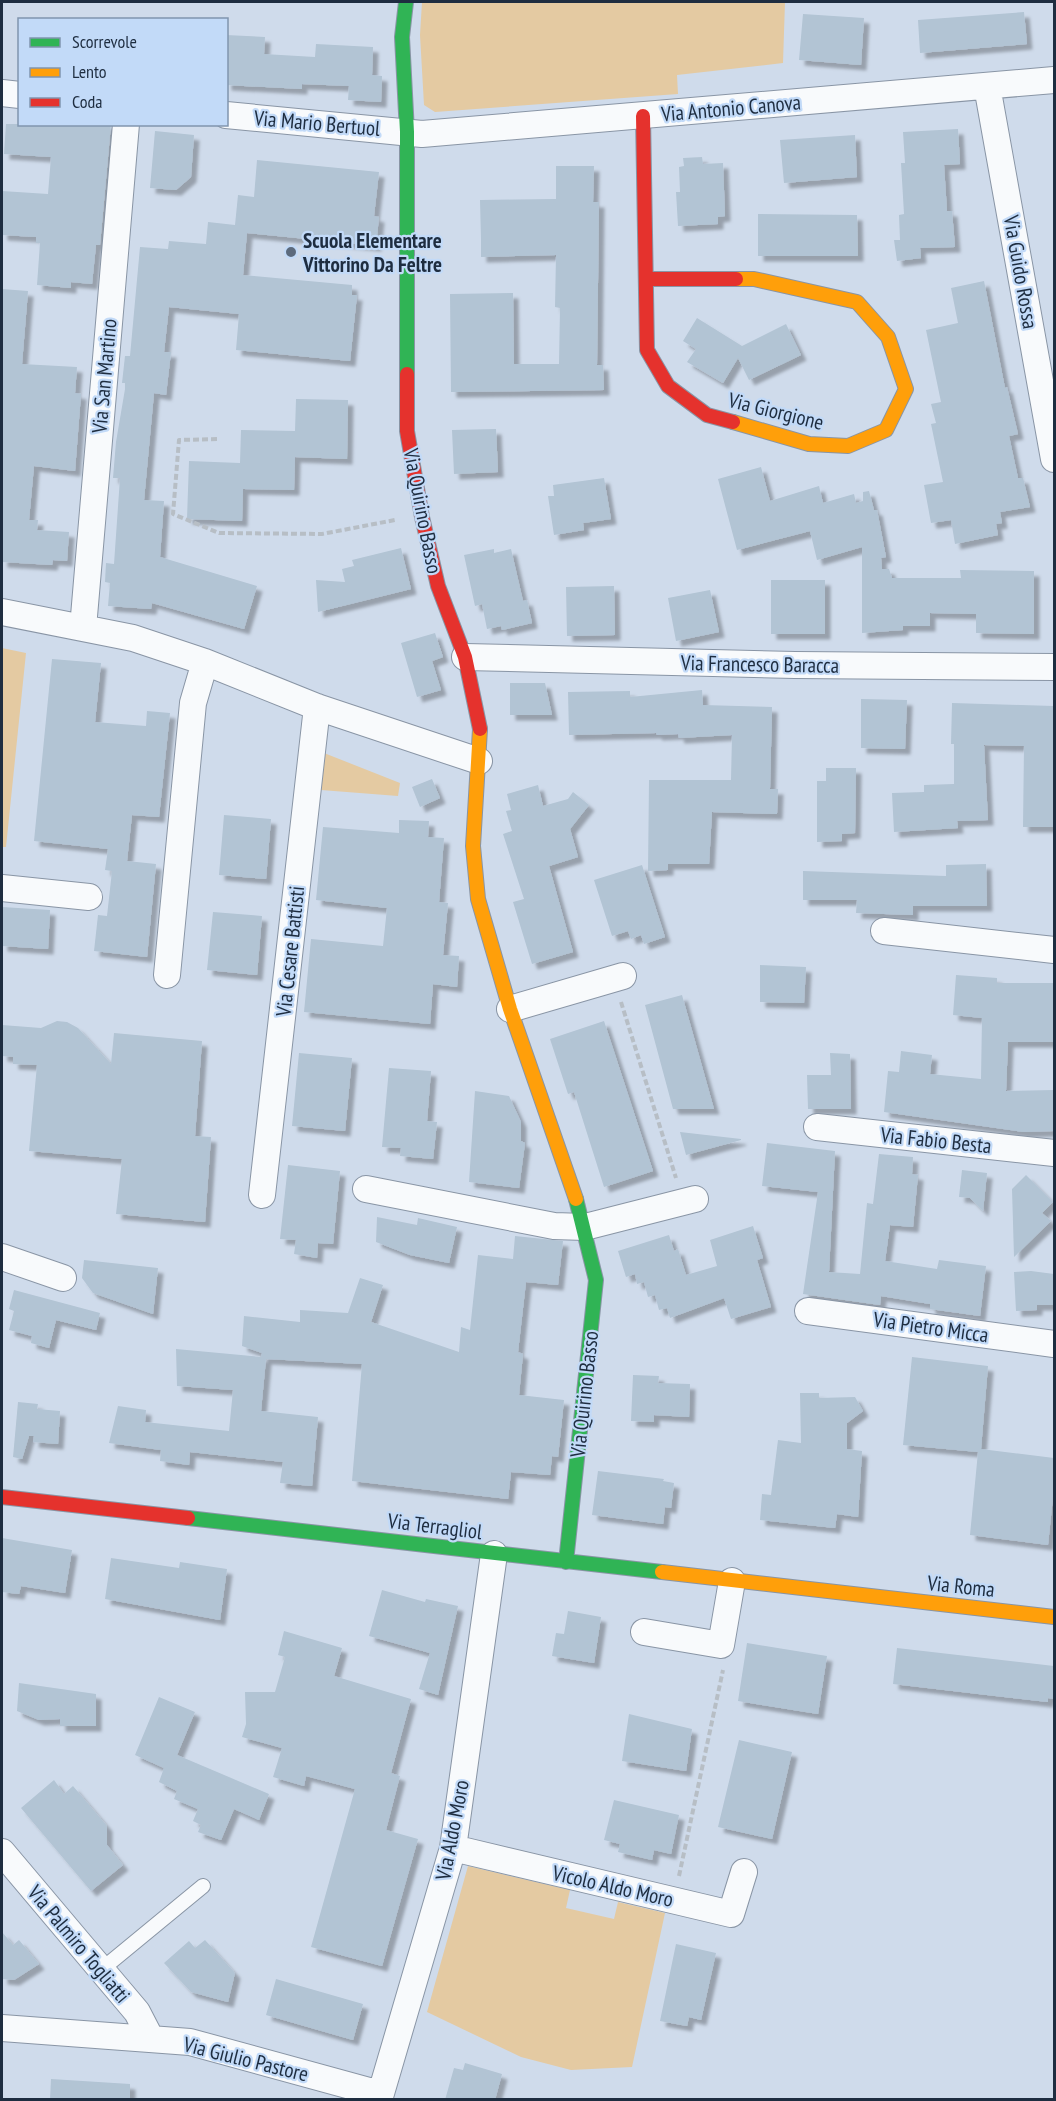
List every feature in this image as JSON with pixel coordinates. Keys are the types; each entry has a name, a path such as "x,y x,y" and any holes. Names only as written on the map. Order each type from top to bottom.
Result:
{"street":[{"name":"Via Quirino Basso","path":"406,2 402,37 407,132 407,431 422,517 438,586 465,657 480,728 474,873 510,1009 585,1227 596,1280 566,1562"},
{"name":"Via Antonio Canova","path":"407,132 422,134 1054,80"},
{"name":"Via Guido Rossa","path":"987,86 1054,459"},
{"path":"2,93 18,95"},
{"name":"Via Mario Bertuol","path":"228,115 407,132"},
{"name":"Via Giorgione","path":"643,116 647,350 668,386 707,416 809,444 848,446 886,430 906,389 888,337 857,302 754,279 647,279"},
{"name":"Via San Martino","path":"83,628 126,126"},
{"path":"2,612 133,638 205,662 317,707 479,761"},
{"name":"Via Francesco Baracca","path":"465,657 795,665 1054,667"},
{"path":"167,975 193,703 205,662"},
{"name":"Via Cesare Battisti","path":"262,1194 317,707"},
{"path":"2,888 89,897"},
{"path":"884,931 1054,950"},
{"path":"510,1009 618,977"},
{"name":"Via Fabio Besta","path":"817,1127 1054,1153"},
{"path":"366,1189 554,1226 585,1227 690,1200"},
{"path":"2,1257 63,1278"},
{"name":"Via Pietro Micca","path":"808,1311 1054,1344"},
{"name":"Via Terragliol","path":"2,1497 864,1596"},
{"name":"Via Aldo Moro","path":"379,2097 453,1848 494,1554"},
{"path":"644,1632 721,1645 732,1581"},
{"name":"Via Roma","path":"864,1596 1054,1617"},
{"name":"Vicolo Aldo Moro","path":"453,1848 731,1914 744,1872"},
{"name":"Via Palmiro Togliatti","path":"2,1852 137,2012 151,2039"},
{"name":"Via Giulio Pastore","path":"2,2028 190,2042 379,2097"}],"lane":[{"path":"101,1970 203,1886"}],"path":[{"path":"217,439 179,440 173,514 219,533 322,534 422,517"},
{"path":"618,977 690,1200"},
{"path":"674,1900 724,1673 721,1645"}],"shaded area":[{"path":"422,2 785,2 783,63 677,75 678,94 435,112 424,105 420,35"},
{"path":"2,648 26,653 6,847 2,847"},
{"path":"324,753 400,783 398,796 321,790"},
{"path":"468,1866 570,1890 566,1908 614,1919 618,1902 665,1913 632,2067 571,2070 521,2057 427,2012"}],"building":[{"path":"1024,12 1027,44 920,53 918,20"},
{"path":"803,14 864,18 861,65 799,60"},
{"path":"228,35 265,37 264,54 315,57 316,44 373,47 372,75 382,76 381,102 348,100 349,86 302,84 302,89 228,85"},
{"path":"6,124 111,126 100,245 96,245 92,284 71,282 71,288 37,285 40,243 36,243 36,237 2,235 2,191 48,194 51,157 4,154"},
{"path":"958,129 960,164 944,165 947,211 952,211 955,247 920,248 921,258 897,261 894,240 900,240 899,215 904,214 901,163 905,163 903,132"},
{"path":"155,131 194,135 191,177 176,190 150,188"},
{"path":"855,135 857,177 784,183 780,140"},
{"path":"702,157 703,164 723,163 725,216 718,217 718,224 678,226 676,192 680,192 679,167 684,166 683,158"},
{"path":"257,160 379,172 374,216 379,217 376,246 247,233 243,275 352,285 352,295 357,295 350,361 236,350 239,314 169,307 164,352 171,352 166,395 154,393 144,500 164,501 160,557 257,586 244,629 152,603 151,609 108,606 110,583 105,582 106,563 114,564 120,478 113,478 116,442 125,389 125,383 122,383 125,356 130,356 140,247 168,249 169,241 206,244 208,222 235,225 238,195 254,197"},
{"path":"556,166 594,166 593,202 599,202 597,365 603,365 604,390 451,392 450,294 513,293 514,364 559,364 560,308 555,307 556,255 481,257 480,200 556,199"},
{"path":"758,214 857,215 858,256 758,256"},
{"path":"984,281 1005,388 1007,387 1018,434 1009,436 1018,478 1023,478 1030,507 1000,512 1002,523 996,524 998,535 955,544 951,520 931,523 924,485 943,482 931,424 936,423 931,404 941,402 926,330 958,323 951,288"},
{"path":"2,289 28,291 22,364 77,367 75,393 81,394 75,471 34,466 29,520 38,520 37,530 69,532 67,561 53,560 52,565 2,562"},
{"path":"697,318 742,346 786,324 801,355 749,380 738,358 723,383 687,362 696,349 683,341"},
{"path":"296,399 348,400 347,459 295,457 294,490 243,489 242,521 187,519 189,461 240,463 241,430 295,431"},
{"path":"496,429 498,472 454,474 452,430"},
{"path":"761,467 770,501 819,486 823,503 854,494 856,503 863,501 863,492 869,491 874,510 877,510 886,557 881,558 882,569 889,569 892,578 961,578 960,570 1034,571 1034,634 976,633 976,614 930,613 930,626 903,626 903,630 862,633 862,547 817,560 810,531 737,550 718,479"},
{"path":"604,478 611,519 583,523 584,530 554,535 548,496 554,496 553,485"},
{"path":"401,548 411,589 318,612 316,580 345,582 342,569 354,566 352,560"},
{"path":"494,549 494,553 511,549 523,601 527,600 532,623 502,630 501,626 487,629 482,604 475,606 464,555"},
{"path":"771,580 825,580 825,634 771,634"},
{"path":"614,586 615,635 567,636 566,587"},
{"path":"710,590 719,632 676,641 668,598"},
{"path":"435,633 443,657 432,661 441,690 417,697 401,643"},
{"path":"52,659 101,663 95,722 146,726 147,711 170,713 159,817 132,815 127,861 156,864 147,957 94,951 98,915 107,916 112,871 105,870 108,849 34,841"},
{"path":"510,683 545,683 552,715 510,715"},
{"path":"702,690 703,705 772,707 770,789 778,789 777,814 712,812 709,864 668,864 668,870 648,871 649,780 731,780 732,735 679,738 678,734 657,735 656,733 569,735 568,692 630,691 630,697"},
{"path":"861,699 907,700 905,749 861,748"},
{"path":"952,703 1054,706 1054,827 1023,827 1024,746 984,745 988,820 957,821 958,828 894,832 892,793 924,792 924,785 954,784 954,744 951,744"},
{"path":"826,768 856,768 855,833 842,834 842,841 817,842 817,781 826,781"},
{"path":"432,779 440,798 420,807 412,787"},
{"path":"538,785 543,806 568,799 573,792 589,805 570,829 578,857 549,866 573,952 532,964 513,902 524,899 503,834 512,831 506,811 511,810 507,794"},
{"path":"224,815 271,819 266,879 219,875"},
{"path":"399,820 429,821 428,837 444,838 439,902 448,903 443,955 459,956 457,987 433,984 430,1024 304,1012 311,939 383,946 387,908 316,900 323,827 399,833"},
{"path":"986,864 987,906 913,906 913,915 856,913 857,900 803,900 803,871 946,876 946,865"},
{"path":"642,865 665,937 644,944 641,935 631,939 628,931 612,936 594,880"},
{"path":"2,907 50,910 48,949 2,946"},
{"path":"213,912 262,916 257,975 207,970"},
{"path":"760,965 806,967 804,1003 760,1002"},
{"path":"956,975 997,978 997,983 1054,983 1054,1042 1008,1042 1006,1091 1054,1090 1054,1131 1024,1132 884,1112 888,1071 899,1072 901,1051 932,1055 930,1074 981,1079 982,1018 953,1015"},
{"path":"682,995 714,1109 673,1109 645,1005"},
{"path":"57,1021 67,1022 78,1028 111,1064 114,1033 202,1041 195,1136 211,1137 205,1222 116,1214 122,1159 29,1151 37,1065 13,1064 13,1057 2,1056 2,1025 41,1028"},
{"path":"604,1021 653,1171 604,1187 574,1092 568,1094 550,1039"},
{"path":"299,1053 352,1058 345,1131 292,1126"},
{"path":"830,1053 850,1054 851,1109 808,1109 807,1075 831,1075"},
{"path":"389,1068 431,1071 427,1121 437,1122 433,1159 400,1156 401,1148 382,1147"},
{"path":"475,1091 509,1096 521,1122 521,1141 525,1143 519,1188 469,1182"},
{"path":"680,1132 741,1139 741,1140 686,1155"},
{"path":"767,1143 835,1151 829,1272 860,1274 867,1203 873,1204 879,1154 913,1157 912,1174 918,1175 913,1227 890,1225 885,1261 937,1269 939,1260 986,1266 980,1316 930,1309 930,1304 881,1296 880,1305 803,1294 818,1192 762,1186"},
{"path":"288,1165 340,1171 333,1244 318,1243 317,1258 294,1254 296,1240 280,1239"},
{"path":"962,1170 987,1173 983,1211 970,1198 959,1197"},
{"path":"1026,1175 1053,1202 1042,1213 1051,1221 1014,1257 1012,1189"},
{"path":"377,1217 417,1225 418,1218 457,1227 449,1263 410,1255 376,1242"},
{"path":"753,1226 763,1258 757,1260 771,1307 731,1319 724,1298 670,1318 667,1308 659,1310 655,1295 648,1297 644,1282 637,1284 635,1274 626,1277 618,1251 669,1235 674,1251 678,1249 686,1275 717,1266 710,1240"},
{"path":"515,1236 563,1241 558,1285 526,1282 518,1352 523,1354 519,1395 564,1400 558,1457 552,1456 550,1475 511,1472 508,1499 352,1481 362,1364 266,1359 261,1411 318,1417 312,1486 280,1483 283,1462 190,1452 189,1465 160,1461 161,1450 109,1443 118,1406 146,1410 145,1422 229,1431 233,1390 177,1386 176,1349 261,1357 262,1353 242,1346 244,1316 300,1322 300,1310 348,1313 360,1278 383,1285 371,1322 459,1352 461,1327 470,1330 478,1255 513,1259"},
{"path":"84,1260 158,1268 153,1314 93,1293 82,1278"},
{"path":"1031,1271 1054,1274 1054,1305 1037,1305 1037,1310 1016,1311 1014,1272"},
{"path":"14,1290 100,1313 96,1330 56,1320 49,1348 31,1343 32,1336 9,1330 14,1311 9,1309"},
{"path":"912,1357 988,1366 981,1449 1054,1458 1054,1487 1048,1545 970,1535 978,1452 903,1445"},
{"path":"633,1375 659,1376 658,1383 690,1384 689,1417 654,1415 654,1422 631,1421"},
{"path":"800,1393 819,1393 819,1398 855,1397 863,1411 847,1423 847,1449 862,1451 858,1517 837,1514 835,1528 760,1520 762,1494 771,1495 778,1440 801,1443"},
{"path":"18,1402 38,1404 37,1409 60,1411 58,1444 33,1442 34,1436 29,1436 22,1459 13,1457"},
{"path":"598,1471 664,1479 663,1481 674,1483 671,1508 665,1507 663,1524 592,1515"},
{"path":"2,1538 72,1550 65,1593 21,1586 19,1594 2,1592"},
{"path":"111,1558 179,1568 180,1562 227,1569 220,1620 105,1599"},
{"path":"382,1590 425,1602 426,1599 458,1606 438,1695 419,1689 430,1653 369,1636"},
{"path":"568,1611 601,1617 594,1663 552,1656 556,1633 564,1634"},
{"path":"284,1631 342,1648 334,1676 411,1699 391,1773 400,1776 386,1830 418,1839 382,1966 311,1947 355,1789 306,1776 304,1786 273,1777 282,1748 242,1737 246,1724 245,1692 275,1692 285,1657 278,1655"},
{"path":"747,1643 827,1656 818,1714 738,1701"},
{"path":"897,1648 1054,1666 1054,1699 1048,1698 1048,1702 893,1684"},
{"path":"19,1683 96,1694 96,1726 60,1726 60,1719 39,1720 17,1711"},
{"path":"159,1697 195,1712 177,1755 269,1794 259,1820 234,1809 221,1840 198,1832 201,1825 193,1821 198,1809 174,1799 177,1791 159,1782 164,1768 135,1755"},
{"path":"629,1714 692,1729 686,1771 622,1761"},
{"path":"739,1740 792,1752 772,1839 718,1827"},
{"path":"54,1780 64,1794 73,1786 107,1826 107,1845 123,1865 91,1891 21,1808"},
{"path":"614,1800 679,1815 671,1854 654,1850 652,1860 618,1852 620,1844 604,1840"},
{"path":"2,1932 13,1945 19,1940 39,1964 14,1980 2,1979"},
{"path":"205,1940 235,1973 228,2002 191,1992 164,1963 189,1941 195,1948"},
{"path":"676,1944 716,1953 701,2020 689,2017 687,2026 660,2021"},
{"path":"276,1979 363,2004 353,2040 266,2015"},
{"path":"465,2063 502,2074 495,2100 445,2100 454,2068 463,2070"},
{"path":"51,2079 130,2084 130,2100 50,2100"}],"traffic: fast":[{"path":"406,2 402,37 407,132 407,374"},
{"path":"566,1562 596,1280 576,1199"},
{"path":"188,1518 662,1572"}],"traffic: slow":[{"path":"733,422 809,444 848,446 886,430 906,389 888,337 857,302 754,279 736,279"},
{"path":"480,729 473,846 478,899 510,1009 576,1199"},
{"path":"662,1572 1054,1617"}],"traffic: jam":[{"path":"643,116 647,350 668,386 707,415 733,422"},
{"path":"647,279 736,279"},
{"path":"407,374 407,431 422,517 438,586 465,657 480,729"},
{"path":"2,1497 188,1518"}],"place":[{"name":"Scuola Elementare Vittorino Da Feltre","path":"291,252"}]}
